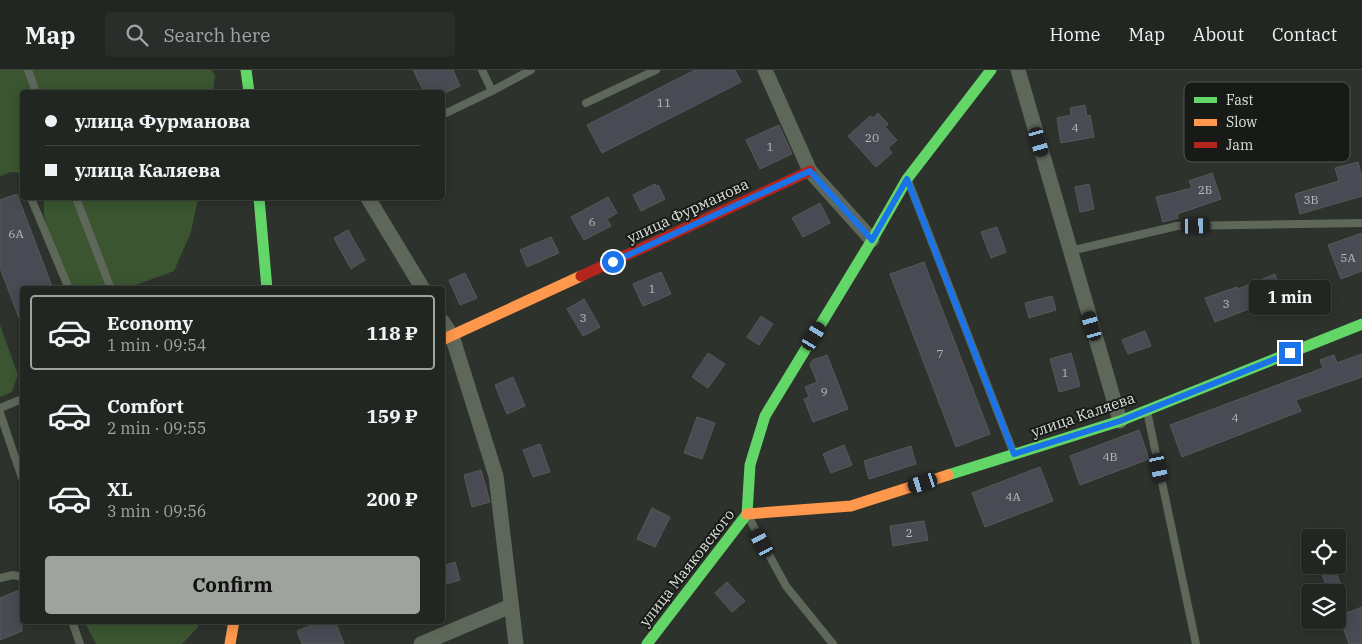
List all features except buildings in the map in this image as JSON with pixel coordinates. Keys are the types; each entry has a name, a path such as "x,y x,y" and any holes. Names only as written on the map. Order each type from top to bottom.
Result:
{"street":[{"path":"246,70 249,90"},
{"path":"765,70 810,171 872,240"},
{"name":"улица Маяковского","path":"647,644 747,514 750,465 765,416 907,179 991,70"},
{"path":"1018,70 1120,421"},
{"name":"улица Фурманова","path":"447,338 810,171"},
{"path":"259,200 267,286"},
{"path":"369,200 421,286"},
{"name":"улица Каляева","path":"747,514 850,506 1120,421 1362,324"},
{"path":"447,338 496,476 516,644"},
{"path":"420,644 511,606"},
{"path":"230,644 233,624"}],"lane":[{"path":"28,70 35,90"},
{"path":"482,70 492,91"},
{"path":"445,114 531,70"},
{"path":"586,103 656,70"},
{"path":"907,179 1014,454"},
{"path":"32,200 68,286"},
{"path":"77,200 110,286"},
{"path":"1070,251 1177,226 1362,223"},
{"path":"0,408 20,400"},
{"path":"1147,409 1196,644"},
{"path":"0,414 20,472"},
{"path":"747,514 786,586 833,644"},
{"path":"0,578 13,575 20,577"},
{"path":"73,624 80,644"}],"green space":[{"path":"0,70 212,70 215,76 213,90 20,90 20,173 11,172 0,176"},
{"path":"44,200 198,200 191,232 174,271 133,286 65,286 51,256 44,214"},
{"path":"0,325 18,375 12,392 0,397"},
{"path":"86,624 198,624 198,627 182,644 96,644"}],"traffic: fast":[{"path":"246,70 249,90"},
{"path":"647,644 747,514 750,465 765,416 907,179 991,70"},
{"path":"259,200 267,286"},
{"path":"948,475 1120,421 1362,324"}],"traffic: slow":[{"path":"445,339 581,276"},
{"path":"747,514 851,506 948,475"},
{"path":"230,644 233,624"}],"traffic: jam":[{"path":"581,276 810,171"}],"route":[{"path":"613,262 810,171 872,240 907,179 1014,454 1120,421 1290,353"}]}
